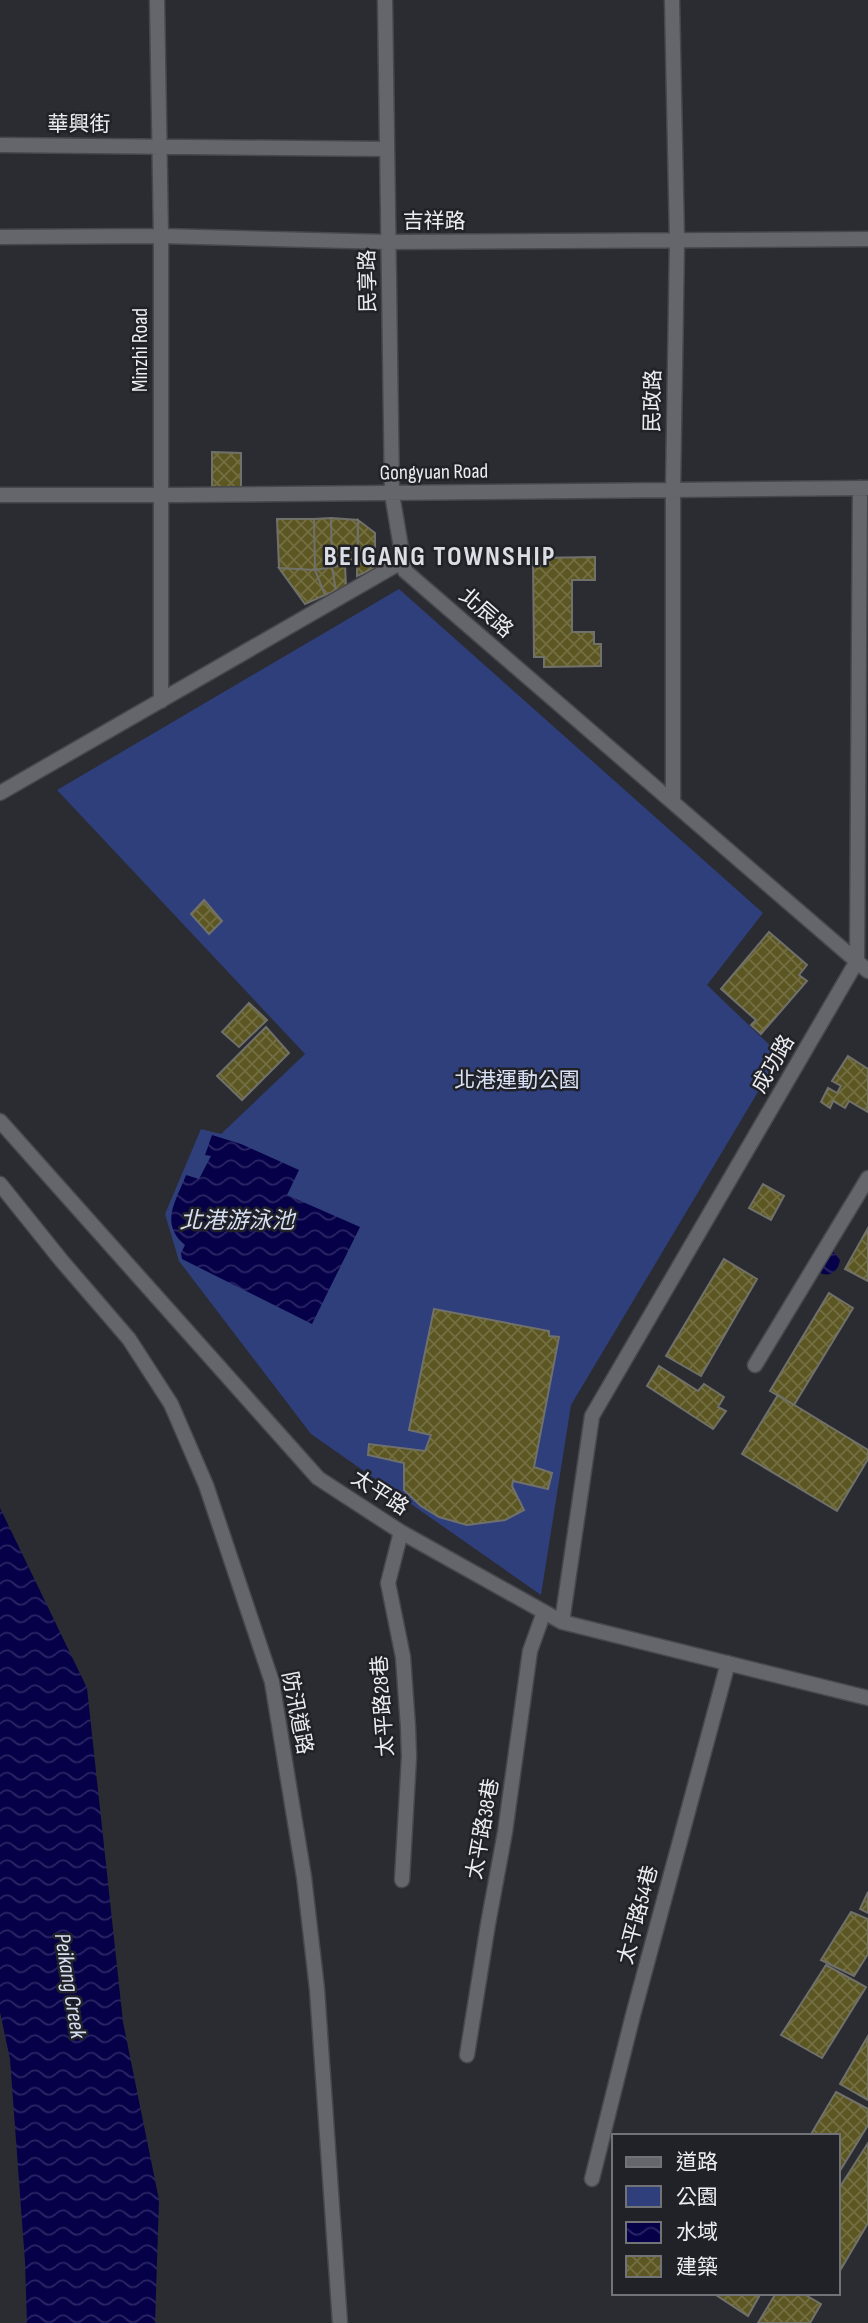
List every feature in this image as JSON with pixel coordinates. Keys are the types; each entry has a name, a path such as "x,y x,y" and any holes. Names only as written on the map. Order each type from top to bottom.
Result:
{"street":[{"name":"Minzhi Road","path":"158,0 161,701"},
{"name":"民享路","path":"385,0 392,494 404,561"},
{"name":"民政路","path":"671,0 677,241 673,490 673,802"},
{"name":"華興街","path":"0,145 387,149"},
{"name":"吉祥路","path":"0,237 161,236 388,242 868,239"},
{"name":"Gongyuan Road","path":"0,495 160,496 864,488"},
{"name":"成功路","path":"562,1622 592,1416 863,966 864,488"},
{"name":"北辰路","path":"404,561 405,571 863,966"},
{"path":"0,793 404,561"},
{"name":"太平路","path":"0,1121 318,1478 401,1532 562,1622 868,1698"},
{"path":"755,1366 868,1178"},
{"name":"防汛道路","path":"0,1184 61,1260 130,1339 171,1405 206,1485 272,1682 304,1877 317,1989 340,2323"},
{"name":"太平路28巷","path":"401,1532 388,1583 403,1657 408,1727 409,1757 402,1880"},
{"name":"太平路38巷","path":"467,2055 509,1807 530,1651 544,1612"},
{"name":"太平路54巷","path":"592,2179 633,2015 728,1663"}],"green space":[{"name":"北港運動公園","path":"399,589 763,913 707,985 780,1055 571,1405 541,1595 311,1434 179,1261 165,1214 201,1129 221,1134 305,1054 57,790"}],"water":[{"name":"北港游泳池","path":"212,1135 241,1144 299,1170 287,1195 360,1227 312,1324 182,1259 181,1253 185,1245 177,1237 171,1220 174,1203 186,1175 199,1179 211,1156 205,1155"},
{"path":"832,1250 840,1260 837,1269 831,1274 820,1273 816,1270"},
{"name":"Peikang Creek","path":"0,1508 87,1688 123,2022 159,2200 155,2323 27,2323 10,2059 0,2012"}],"building":[{"path":"212,452 241,453 241,489 212,490"},
{"path":"331,518 358,520 358,562 332,567"},
{"path":"331,518 332,567 315,570 314,519"},
{"path":"277,519 314,519 315,570 279,568"},
{"path":"358,520 375,533 375,568 357,576"},
{"path":"595,557 595,580 572,580 572,632 594,632 594,644 601,644 601,666 544,667 544,657 534,657 533,558"},
{"path":"345,565 346,586 336,591 332,567"},
{"path":"332,567 336,591 325,595 315,570"},
{"path":"279,568 315,570 325,595 305,604"},
{"path":"204,900 222,921 209,934 191,914"},
{"path":"769,932 807,965 799,975 807,981 761,1034 751,1025 756,1020 721,989"},
{"path":"249,1003 267,1020 239,1047 222,1032"},
{"path":"266,1027 289,1053 242,1100 217,1076"},
{"path":"848,1056 868,1069 868,1112 849,1101 845,1108 833,1101 830,1108 821,1102 828,1088 837,1093 841,1086 832,1081"},
{"path":"763,1184 784,1196 771,1220 749,1208"},
{"path":"868,1228 868,1281 845,1269"},
{"path":"724,1259 757,1279 701,1376 666,1356"},
{"path":"829,1293 853,1308 794,1405 770,1391"},
{"path":"434,1309 549,1331 549,1336 559,1337 534,1467 552,1473 548,1489 513,1481 512,1486 524,1510 505,1520 467,1525 439,1517 421,1506 404,1490 404,1463 368,1455 369,1444 425,1451 431,1435 409,1430"},
{"path":"659,1366 698,1391 704,1384 724,1397 718,1407 726,1411 713,1429 647,1386"},
{"path":"778,1395 868,1450 868,1459 837,1511 742,1454"},
{"path":"868,1892 868,1913 860,1909"},
{"path":"851,1912 868,1919 868,1954 854,1976 821,1960"},
{"path":"826,1965 866,1987 822,2058 781,2035"},
{"path":"868,2036 868,2100 840,2084"},
{"path":"836,2092 868,2109 868,2125 840,2171 840,2134 811,2134"},
{"path":"868,2143 868,2223 840,2271 840,2187"},
{"path":"716,2295 760,2295 748,2316"},
{"path":"775,2295 805,2295 821,2304 810,2323 758,2323"}],"district":[{"name":"BEIGANG TOWNSHIP","path":"440,556"}]}
